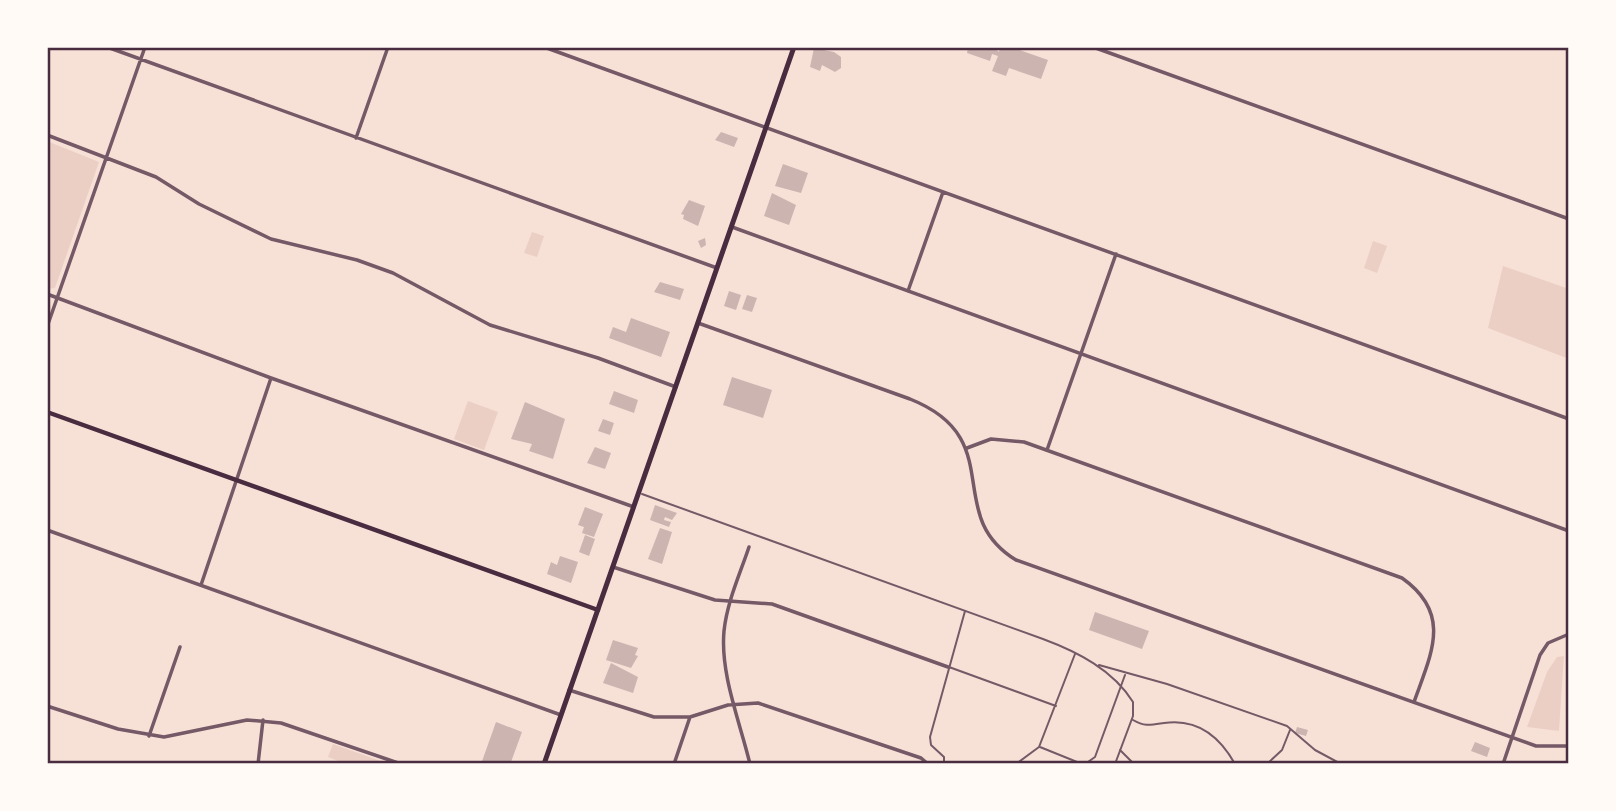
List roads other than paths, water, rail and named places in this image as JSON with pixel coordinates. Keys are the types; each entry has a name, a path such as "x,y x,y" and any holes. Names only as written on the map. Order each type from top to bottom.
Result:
{"main road":[{"path":"544,764 794,47"},
{"path":"47,412 598,610"}],"street":[{"path":"107,47 717,268"},
{"path":"47,327 145,47"},
{"path":"356,138 388,47"},
{"path":"544,47 1569,419"},
{"path":"1093,47 1569,219"},
{"path":"47,135 156,177 199,204 271,239 358,260 393,273 490,325 598,358 676,387"},
{"path":"908,291 943,192"},
{"path":"731,227 1569,531"},
{"path":"1047,450 1116,254"},
{"path":"47,294 271,378 634,506"},
{"path":"698,323 918,402 951,426 967,448 979,521 992,542 1016,560 1536,746 1569,746"},
{"path":"201,586 271,378"},
{"path":"967,448 1001,438 1047,450 1402,578 1422,594 1434,621 1434,645 1414,702"},
{"path":"47,530 561,715"},
{"path":"749,547 730,601 724,639 750,764"},
{"path":"613,566 691,594 730,601 772,604 948,667"},
{"path":"1503,764 1544,647 1569,634"},
{"path":"149,736 180,647"},
{"path":"569,690 643,715 690,717 736,704 772,706 927,762"},
{"path":"47,706 149,736 179,736 247,720 263,720 299,727 401,764"},
{"path":"674,764 690,717"},
{"path":"258,764 263,720"}],"lane":[{"path":"639,493 1076,652 1098,665 1167,684 1290,729 1301,741 1333,762 1341,764"},
{"path":"944,764 944,757 931,745 930,737 965,611"},
{"path":"1016,764 1040,747 1076,652"},
{"path":"1098,665 1133,702 1132,720 1115,764"},
{"path":"948,667 1056,706"},
{"path":"1040,747 1084,764 1095,757 1125,674"},
{"path":"1132,720 1146,726 1175,722 1208,731 1220,740 1236,764"},
{"path":"1267,764 1282,750 1290,729"},
{"path":"1120,750 1134,764"}]}
